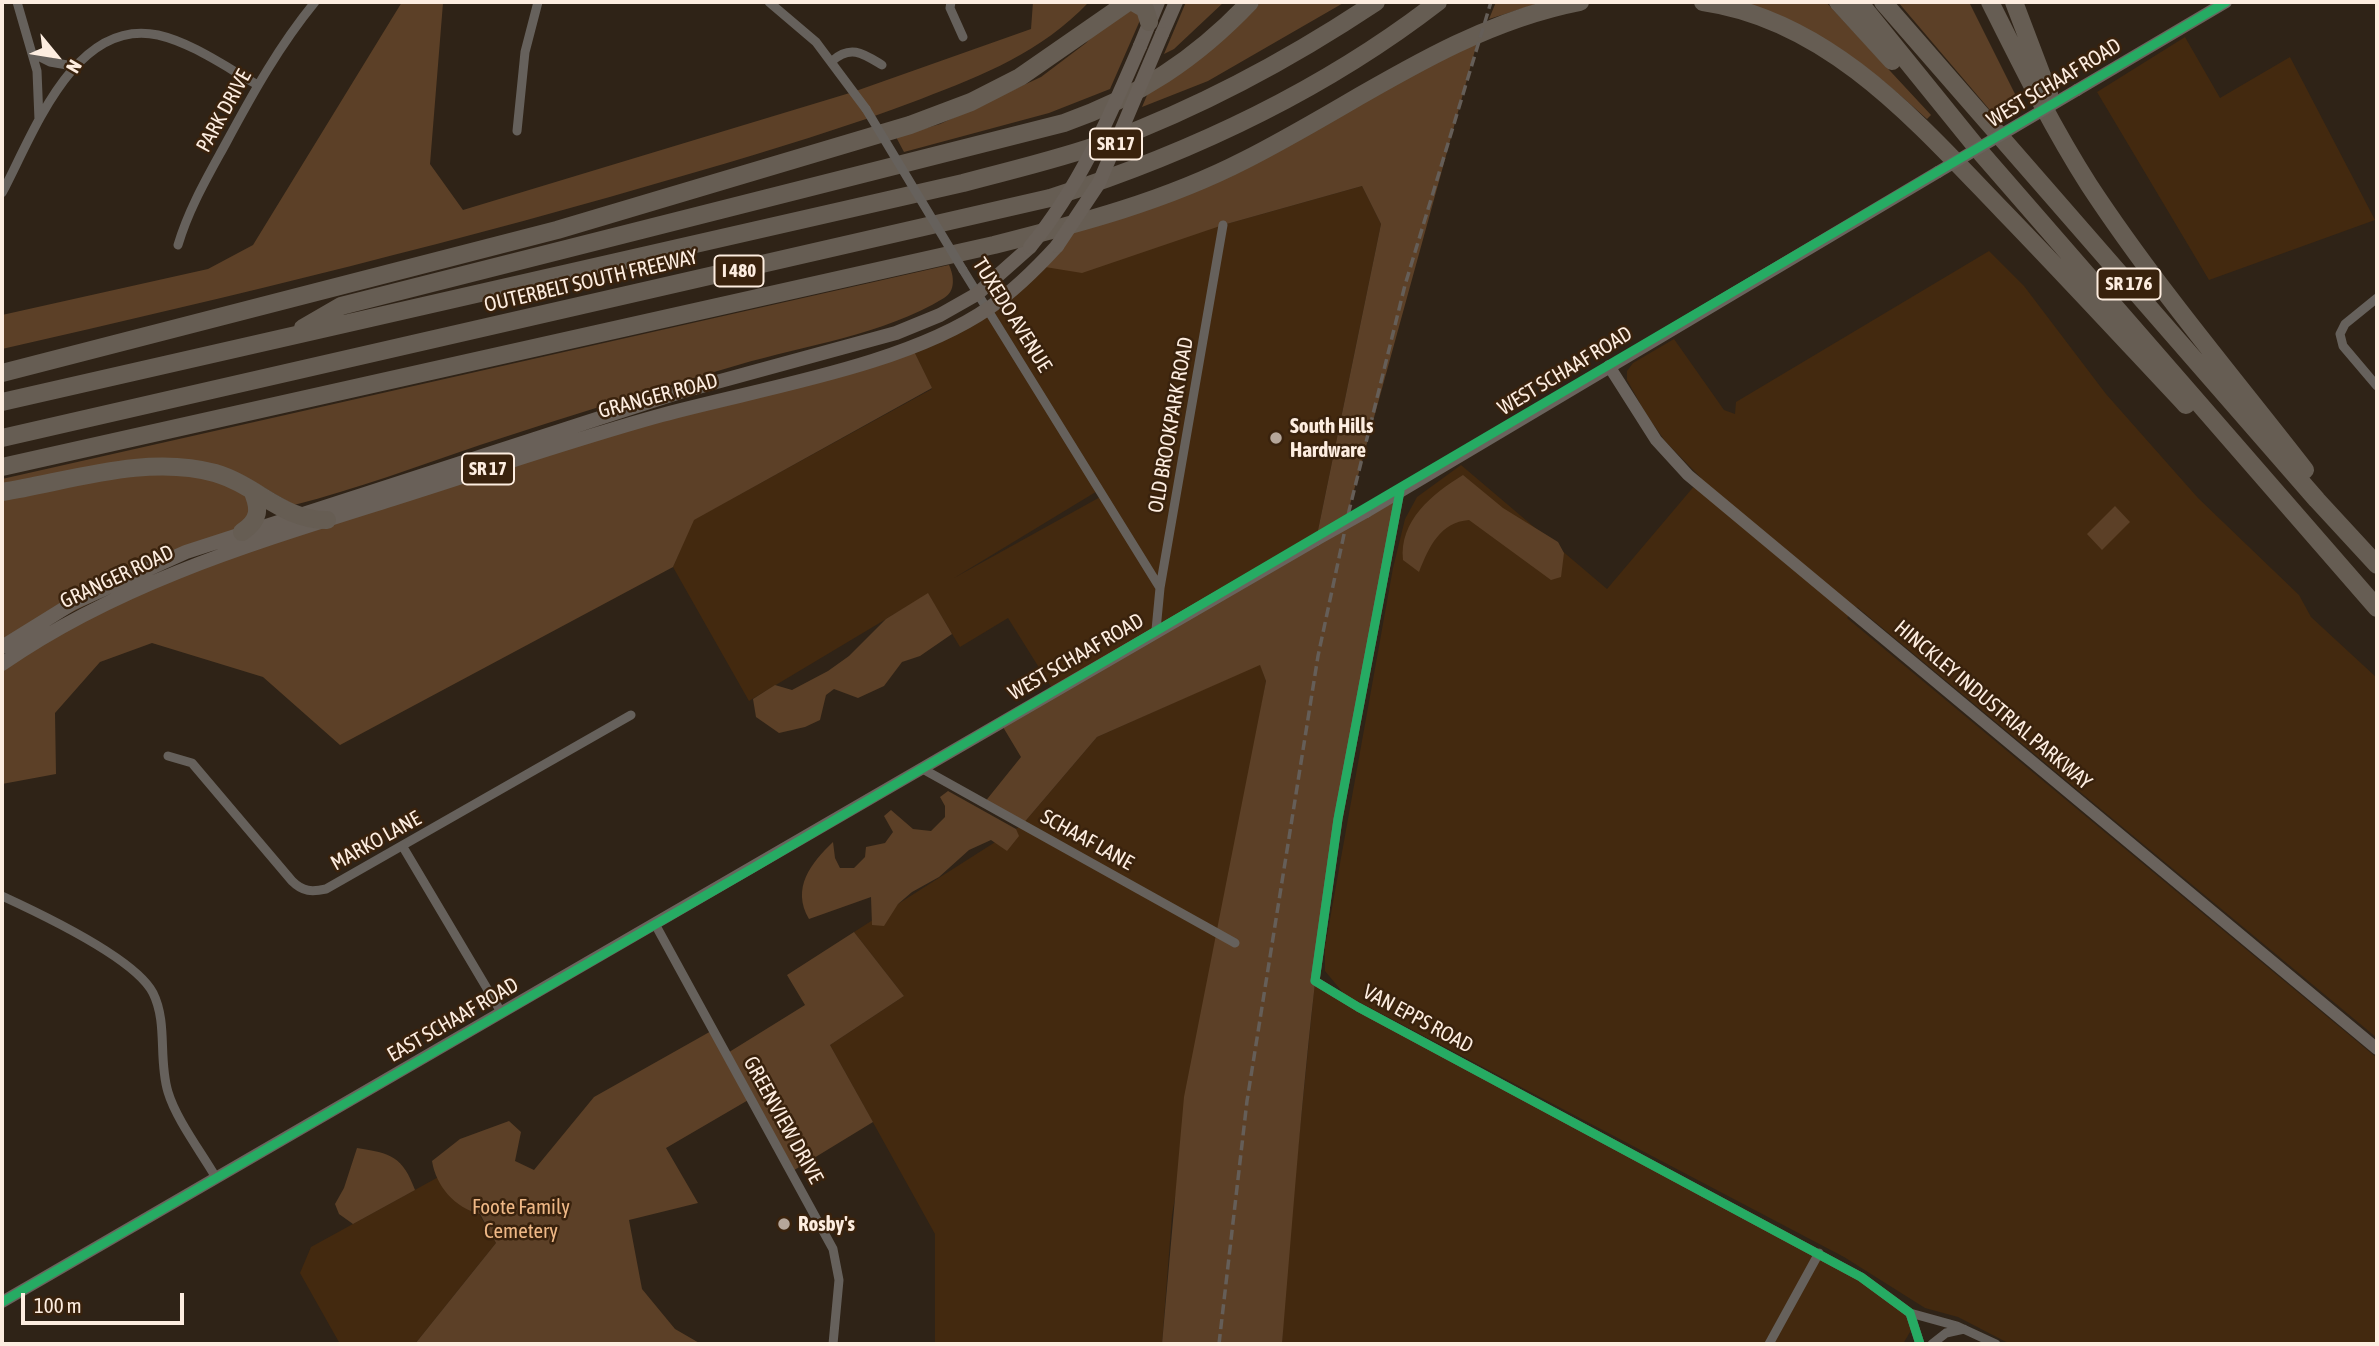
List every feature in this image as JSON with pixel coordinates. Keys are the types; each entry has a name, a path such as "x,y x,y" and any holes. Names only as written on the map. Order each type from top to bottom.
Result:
{"highway":[{"path":"2,373 557,230 910,125 971,102 1008,84 1128,2"},
{"path":"1133,2 1145,9 1156,28"},
{"name":"OUTERBELT SOUTH FREEWAY","path":"2,402 951,186 1069,154 1108,141 1232,88 1312,43 1376,2"},
{"name":"OUTERBELT SOUTH FREEWAY","path":"2,438 1050,198 1151,162 1250,118 1330,75 1438,2"},
{"path":"2,467 994,245 1115,214 1245,160 1463,40 1514,18 1580,2"},
{"path":"1703,2 1741,10 1796,33 1825,49 1876,86 1959,165 2217,438 2267,482"},
{"path":"1839,2 1907,79 1982,154"},
{"name":"SR 176","path":"1858,2 1982,154 2377,608"},
{"name":"SR 176","path":"1884,2 2317,500 2377,564"},
{"path":"1990,2 2088,183 2377,564"},
{"path":"2014,2 2062,122 2132,243"},
{"path":"288,337 341,306 1064,123 1128,98 1165,77 1198,52 1248,3"},
{"path":"2,492 115,472 172,466 218,474 296,516 327,520"},
{"path":"242,532 257,520 259,510 252,490"}],"main road":[{"name":"GRANGER ROAD","path":"2,664 78,617 148,583 327,520 609,430 840,369 931,338 988,309 1021,283 1057,246 1099,183 1156,28 1158,2"},
{"name":"GRANGER ROAD","path":"2,647 105,587 186,552 242,532 692,389 896,332 940,315 977,294 1030,247 1067,197 1094,152 1140,46 1175,2"}],"street":[{"path":"17,2 39,85 39,125"},
{"name":"PARK DRIVE","path":"178,245 188,214 258,85 286,38 315,2"},
{"path":"517,131 524,52 538,2"},
{"name":"TUXEDO AVENUE","path":"769,2 800,26 832,61 866,109 977,294 1160,588"},
{"path":"951,2 950,8 963,37"},
{"name":"WEST SCHAAF ROAD","path":"921,768 1156,630 1366,512 2226,2"},
{"path":"2,193 73,66 99,44 138,33 180,43 258,85"},
{"path":"832,61 846,51 855,50 883,65"},
{"path":"32,53 50,62 73,66"},
{"name":"OLD BROOKPARK ROAD","path":"1156,630 1160,588 1223,225"},
{"path":"2377,298 2345,324 2340,334 2343,346 2377,386"},
{"name":"HINCKLEY INDUSTRIAL PARKWAY","path":"1609,366 1656,440 1688,475 2377,1049"},
{"name":"VAN EPPS ROAD","path":"1400,491 1338,819 1315,981 1358,1007 1819,1253 1861,1277 1910,1313 1964,1329 1996,1344"},
{"name":"MARKO LANE","path":"168,755 192,763 299,888 316,892 326,890 403,847 632,715"},
{"name":"EAST SCHAAF ROAD","path":"2,1302 921,768"},
{"name":"SCHAAF LANE","path":"921,768 1235,943"},
{"path":"403,847 501,1012"},
{"path":"2,896 128,964 152,990 160,1020 163,1068 168,1095 215,1176"},
{"name":"GREENVIEW DRIVE","path":"654,924 833,1249 839,1280 833,1344"},
{"path":"1769,1344 1819,1253"},
{"path":"1910,1313 1920,1344"},
{"path":"1933,1344 1946,1333 1964,1329"}],"shaded area":[{"path":"2185,37 2220,98 2290,57 2375,220 2209,280 2097,92"},
{"path":"1362,186 1381,224 1316,540 1053,690 1008,618 960,647 928,594 749,701 673,567 693,520 932,389 911,345 949,330 1039,266 1223,225","holes":["1099,490 1102,496 954,578"]},
{"path":"1989,251 2024,286 2106,394 2198,498 2299,595 2311,617 2377,678 2377,1038 1857,607 1847,618 2377,1058 2377,1344 2010,1344 1958,1317 1925,1308 1844,1257 1344,994 1325,971 1325,947 1393,568 1405,519 1417,497 1461,465 1607,589 1701,478 1665,441 1646,414 1627,380 1627,371 1633,363 1674,339 1724,410 1735,414 1736,402"},
{"path":"1260,664 1266,681 1172,1215 1162,1344 935,1344 935,1234 830,1045 904,996 854,932 1022,825 1097,737"},
{"path":"1315,981 1895,1300 1914,1325 1903,1344 1282,1344 1284,1285"},
{"path":"453,1169 496,1243 415,1344 340,1344 300,1273 311,1247"}],"green space":[{"path":"402,2 443,3 430,164 463,210 853,92 1031,29 1033,2 1089,2 1031,49 989,71 921,99 809,138 610,197 437,244 2,349 2,315 208,269 253,245"},
{"path":"1148,2 1110,89 1049,113 904,152 896,137 940,124 1041,77 1086,43 1109,18"},
{"path":"1186,2 1224,2 1174,49 1164,54"},
{"path":"1261,2 1345,2 1208,81 1142,107 1148,93 1247,16"},
{"path":"1496,2 1543,2 1489,19"},
{"path":"1742,2 1826,2 1931,115 1927,119 1883,81 1841,50 1796,24"},
{"path":"1898,2 1969,2 2019,102 1995,116"},
{"path":"1480,32 1345,523 1400,491 1352,736 1328,883 1305,1081 1282,1344 1162,1344 1184,1097 1266,681 1260,665 1097,737 1022,825 984,803 1021,757 1000,722 1316,540 1381,224 1362,186 1223,225 1082,273 1039,266 1067,234 1170,194"},
{"path":"949,265 953,283 948,295 896,321 641,394 364,485 294,505 244,476 226,469 2,486 2,479"},
{"path":"911,345 932,388 694,520 673,567 340,745 263,677 152,643 100,662 55,713 56,774 2,784 2,664 78,617 327,520"},
{"path":"143,468 246,486 257,520 2,647 2,492"},
{"path":"1463,475 1503,508 1558,542 1564,553 1561,577 1551,580 1469,520 1450,525 1437,537 1419,572 1403,560 1406,533 1412,521 1429,500"},
{"path":"2115,506 2130,522 2102,550 2087,534"},
{"path":"928,593 952,634 920,656 902,662 884,686 858,698 834,689 826,695 820,720 805,727 779,733 756,717 753,699 775,685 792,690 828,671 849,656 886,619"},
{"path":"948,791 1016,829 1019,836 1007,851 991,840 969,850 939,877 912,892 898,904 884,926 872,925 871,897 809,919 802,897 806,877 817,859 833,842 835,858 840,868 854,868 865,857 866,847 885,843 893,832 884,816 891,810 913,829 931,831 945,817 945,806 940,797"},
{"name":"Foote Family Cemetery","path":"854,932 904,996 830,1045 873,1122 791,1172 750,1099 666,1148 698,1203 629,1220 642,1289 675,1329 701,1344 415,1344 496,1243 480,1214 463,1207 448,1195 438,1179 432,1161 460,1139 509,1121 521,1132 515,1161 534,1170 594,1097 713,1030 726,1054 805,1005 787,975"},
{"path":"357,1148 394,1158 406,1170 415,1190 353,1224 339,1214 335,1204 344,1188"}],"railway":[{"path":"1219,1344 1247,1101 1318,656 1349,511 1405,285 1491,2"}],"cycle path":[{"path":"2,1302 1122,653 2226,2"},
{"path":"1400,491 1338,819 1315,981 1358,1007 1861,1277 1910,1313 1920,1344"}],"place":[{"name":"South Hills Hardware","path":"1276,438"},
{"name":"Rosby's","path":"784,1224"}]}
